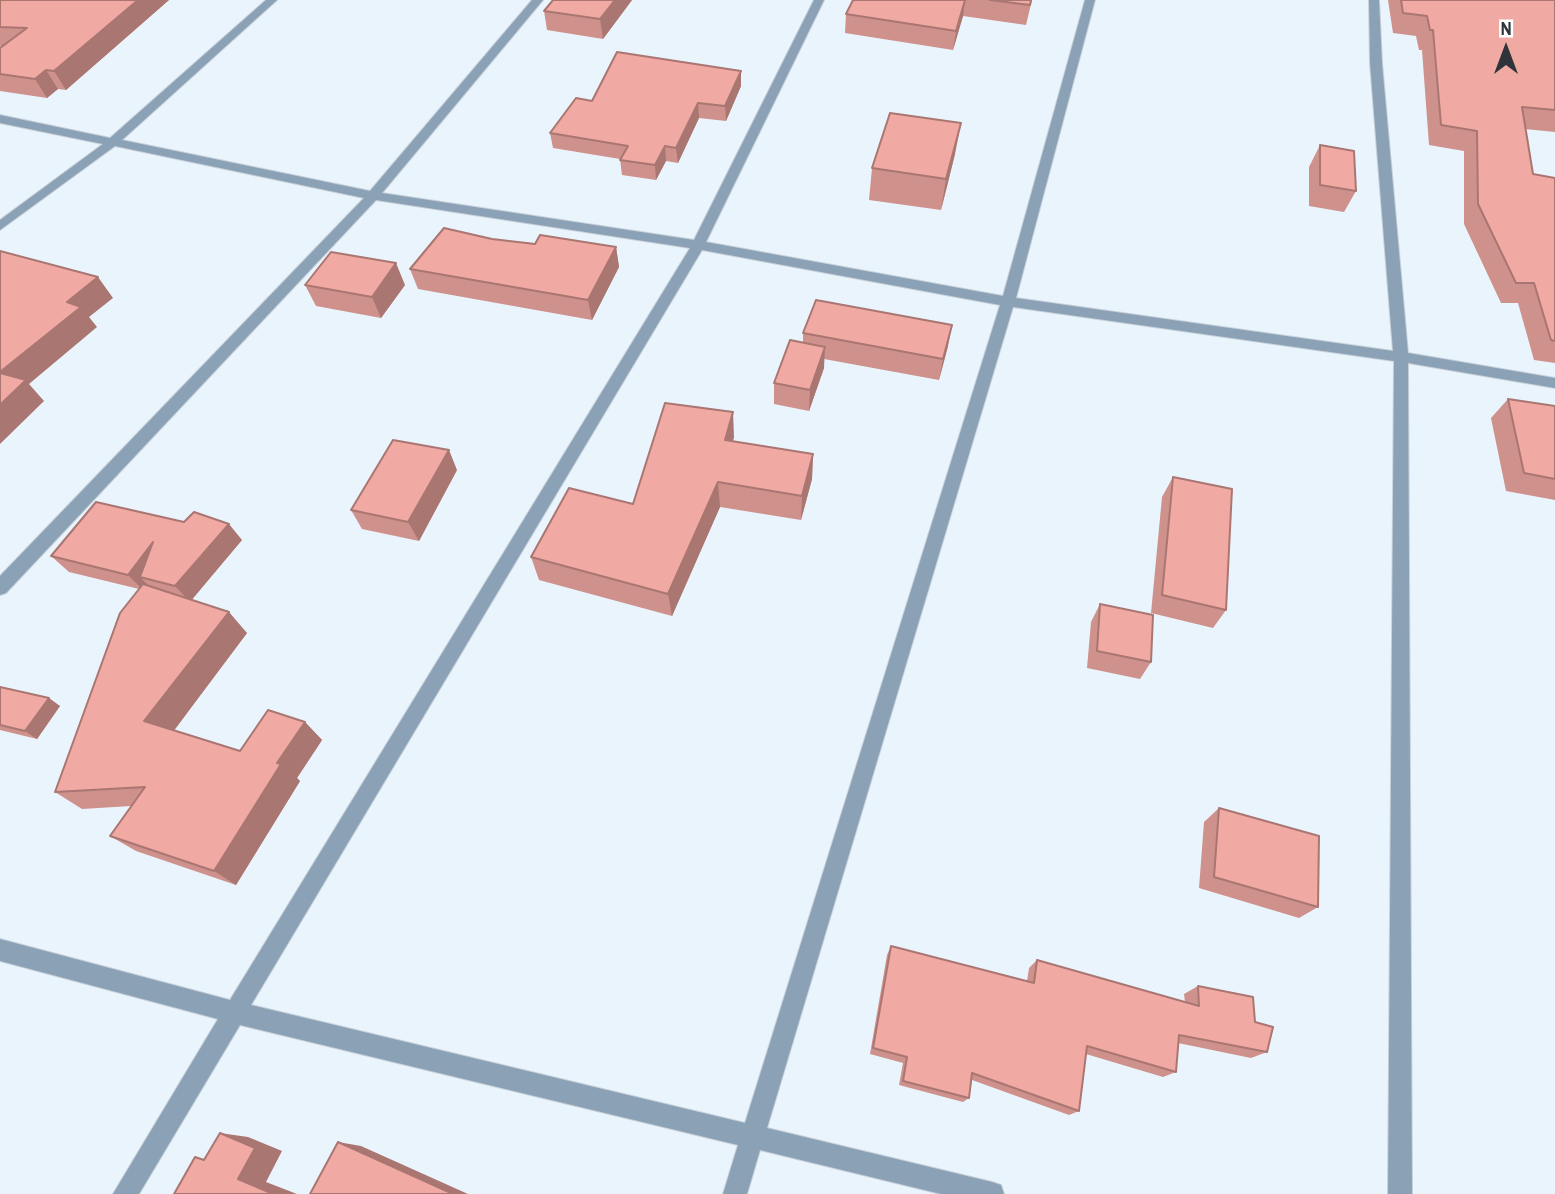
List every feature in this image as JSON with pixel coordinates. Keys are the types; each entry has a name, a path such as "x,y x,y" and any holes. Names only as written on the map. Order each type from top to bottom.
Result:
{"street":[{"path":"0,226 113,142 272,0"},
{"path":"0,588 373,195 538,0"},
{"path":"125,1194 698,245 819,0"},
{"path":"735,1194 1008,302 1090,0"},
{"path":"1374,0 1376,63 1401,357 1400,1194"},
{"path":"0,119 373,195 698,245 1008,302 1401,357 1555,383"},
{"path":"0,950 236,1013 992,1194"}],"building":[{"path":"0,0 138,0 54,71 46,70 35,79 0,74 0,48 27,28 0,27"},
{"path":"553,0 615,0 600,19 544,11"},
{"path":"853,0 965,0 956,31 846,14"},
{"path":"990,0 1031,0 1030,5"},
{"path":"1401,0 1555,0 1555,110 1522,107 1533,174 1555,178 1555,341 1551,340 1534,283 1516,283 1478,204 1477,131 1441,125 1433,30 1430,30 1427,16 1403,13"},
{"path":"617,52 741,71 725,106 698,103 676,148 665,146 655,165 620,160 628,146 550,133 576,98 592,101"},
{"path":"890,113 961,123 946,179 872,168"},
{"path":"1320,145 1354,151 1356,191 1320,185"},
{"path":"444,228 492,239 535,244 540,235 616,247 588,300 410,269"},
{"path":"0,251 98,277 67,302 81,307 0,372"},
{"path":"331,252 396,263 372,297 305,285"},
{"path":"816,300 952,325 943,359 803,333"},
{"path":"790,340 825,347 810,390 774,383"},
{"path":"0,373 26,380 0,405"},
{"path":"1508,399 1555,406 1555,479 1524,473"},
{"path":"665,403 733,412 725,440 813,454 802,496 718,482 668,594 531,557 569,488 633,504"},
{"path":"393,440 449,450 408,522 351,510"},
{"path":"1173,477 1232,489 1226,610 1162,595"},
{"path":"96,502 184,522 194,512 229,524 175,586 140,577 153,542 128,575 51,556"},
{"path":"143,584 229,612 144,721 240,751 268,710 305,722 277,763 281,764 214,871 110,836 145,787 55,792 120,613"},
{"path":"1100,604 1153,615 1151,662 1097,651"},
{"path":"0,687 49,698 25,731 0,725"},
{"path":"1219,808 1319,836 1318,907 1214,877"},
{"path":"891,946 1034,983 1037,960 1199,1006 1198,986 1253,997 1255,1022 1273,1027 1267,1052 1179,1035 1176,1072 1087,1046 1079,1111 972,1073 969,1098 903,1081 907,1057 873,1048"},
{"path":"220,1133 255,1148 238,1179 273,1194 174,1194 195,1157 204,1160"},
{"path":"338,1142 451,1193 310,1194"}]}
